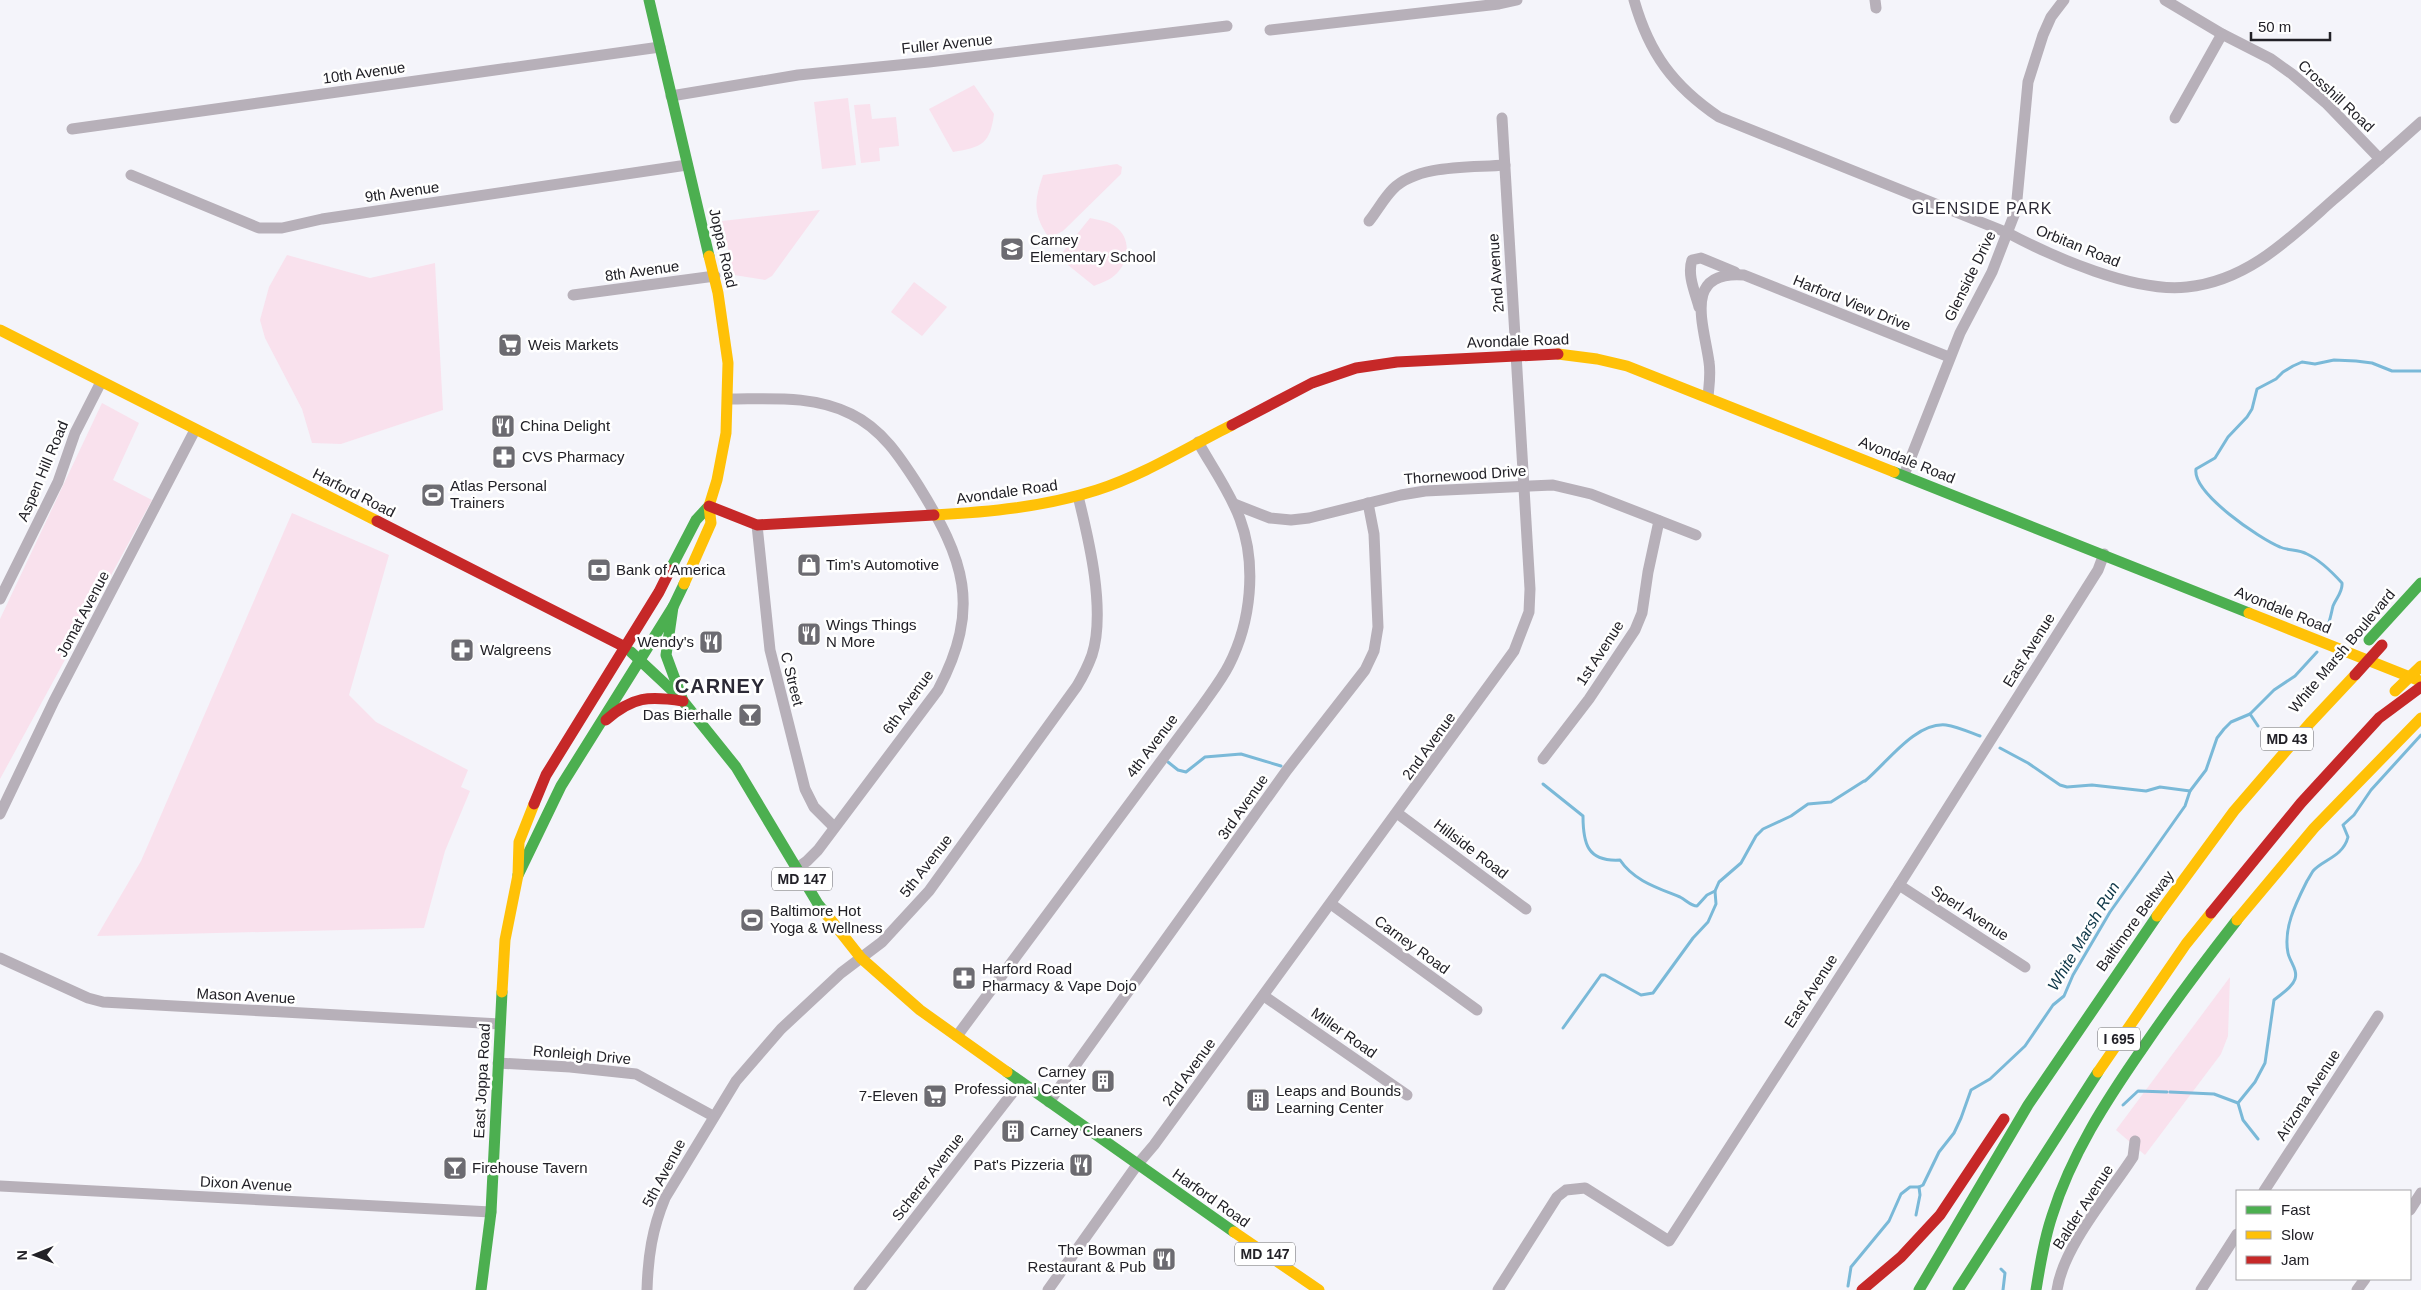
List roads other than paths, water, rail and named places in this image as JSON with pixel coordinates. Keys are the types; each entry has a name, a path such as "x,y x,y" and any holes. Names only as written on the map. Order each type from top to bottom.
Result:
{"main road":[{"name":"Joppa Road","path":"639,658 673,607 711,523 709,506 722,456 728,399 726,334 715,276 687,166 649,0"},
{"name":"Harford Road","path":"0,330 625,647 683,701"},
{"name":"Avondale Road","path":"709,506 757,525 1006,510 1078,496 1136,474 1312,383 1356,368 1397,362 1516,354 1566,353 1605,360 1708,397 2421,681"},
{"name":"Joppa Road","path":"625,647 664,583 696,520 709,506"},
{"name":"White Marsh Boulevard","path":"2350,673 2369,640 2421,583"},
{"path":"594,732 614,713 635,699 657,697 683,701 666,655 673,607"},
{"name":"Baltimore Beltway","path":"1919,1290 2028,1105 2105,988 2234,811 2350,673 2386,641"},
{"name":"East Joppa Road","path":"482,1290 491,1212 507,922 518,875 519,842 546,775 625,647"},
{"name":"East Joppa Road","path":"518,875 557,794 639,658"},
{"path":"2379,718 2395,691 2421,666"},
{"name":"I 695","path":"1958,1290 2111,1051 2186,944 2301,803 2379,718 2410,697 2421,687"},
{"name":"MD 147","path":"683,701 736,767 796,869 836,929 861,958 900,995 1136,1165"},
{"path":"2036,1290 2043,1245 2066,1173 2089,1129 2130,1065 2205,958 2266,882 2323,817 2421,718"},
{"path":"2036,1073 2105,988"},
{"path":"1862,1290 1901,1257 1940,1215 2009,1111"},
{"name":"Harford Road","path":"1136,1165 1314,1289"}],"street":[{"path":"1270,30 1499,4 1517,0"},
{"name":"Orbitan Road","path":"1634,0 1641,25 1657,58 1695,101 1719,117 2008,232 2035,247 2126,282 2163,287 2188,287 2229,276 2262,260 2421,122"},
{"name":"Glenside Drive","path":"1904,475 1967,317 1992,272 2016,210 2022,166 2027,92 2032,65 2051,17 2064,0"},
{"name":"Crosshill Road","path":"2165,0 2222,34 2272,60 2292,74 2326,103 2380,159"},
{"name":"Fuller Avenue","path":"671,96 798,75 929,62 1227,26"},
{"path":"2175,118 2222,34"},
{"name":"10th Avenue","path":"72,129 660,47"},
{"name":"2nd Avenue","path":"1048,1290 1136,1165 1154,1145 1264,996 1514,652 1524,631 1529,612 1530,589 1502,118"},
{"path":"1369,221 1393,189 1406,179 1420,173 1504,165"},
{"name":"9th Avenue","path":"131,175 251,226 267,229 282,228 322,218 687,166"},
{"name":"Harford View Drive","path":"1708,397 1710,369 1690,268 1692,260 1701,258 1950,358"},
{"name":"Harford View Drive","path":"1699,307 1705,291 1712,282 1726,274 1744,275"},
{"name":"8th Avenue","path":"573,295 715,276"},
{"name":"Aspen Hill Road","path":"0,599 58,482 75,433 100,382"},
{"name":"6th Avenue","path":"728,399 809,400 856,416 890,443 937,515 952,545 961,576 963,618 956,652 938,690 834,827 807,861 796,869"},
{"name":"Jomat Avenue","path":"0,814 54,701 196,430"},
{"name":"4th Avenue","path":"957,1036 1202,706 1229,666 1245,620 1249,569 1246,543 1234,504 1198,442"},
{"name":"Thornewood Drive","path":"1234,504 1270,518 1291,520 1309,518 1424,491 1553,485 1582,492 1696,535"},
{"name":"5th Avenue","path":"647,1290 649,1250 656,1218 664,1198 736,1081 781,1029 841,973 882,942 929,891 1056,716 1085,672 1092,654 1096,616 1092,557 1078,496"},
{"name":"3rd Avenue","path":"1049,1102 1287,770 1365,670 1374,651 1378,627 1374,534 1368,503"},
{"name":"1st Avenue","path":"1543,760 1589,699 1635,630 1642,613 1648,572 1659,521"},
{"name":"C Street","path":"757,525 767,634 774,672 805,789 814,807 834,827"},
{"name":"East Avenue","path":"1498,1290 1557,1197 1566,1190 1585,1188 1669,1240 1899,885 2098,570 2104,554"},
{"name":"Hillside Road","path":"1397,813 1526,909"},
{"name":"Sperl Avenue","path":"1899,885 2025,966"},
{"name":"Carney Road","path":"1331,904 1477,1010"},
{"name":"Mason Avenue","path":"0,958 88,998 103,1002 500,1024"},
{"name":"Miller Road","path":"1264,996 1407,1095"},
{"name":"Arizona Avenue","path":"2265,1190 2378,1016"},
{"name":"Ronleigh Drive","path":"498,1064 570,1067 636,1074 713,1116"},
{"name":"Scherer Avenue","path":"859,1290 1021,1082"},
{"name":"Balder Avenue","path":"2058,1290 2064,1264 2073,1245 2133,1157 2135,1141"},
{"name":"Dixon Avenue","path":"0,1186 491,1212"},
{"path":"2411,1208 2421,1193"},
{"path":"2201,1290 2236,1236"}],"waterway":[{"name":"White Marsh Run","path":"2326,630 2342,583 2326,567 2304,552 2283,548 2270,542 2229,514 2205,490 2198,479 2196,469 2215,458 2228,437 2247,417 2252,409 2257,389 2302,362 2315,364 2334,360 2356,361 2372,363 2392,371 2421,371"},
{"name":"White Marsh Run","path":"1848,1286 1851,1267 1889,1221 1901,1194 1910,1187 1923,1185 1939,1152 1954,1133 1971,1090 1990,1079 2025,1046 2053,1005 2064,996 2073,975 2110,912 2185,806 2190,791 2206,770 2217,738 2231,722 2250,714 2274,690 2295,676 2317,652"},
{"path":"2250,714 2258,726"},
{"path":"1865,781 1902,745 1923,730 1946,725 1980,736"},
{"path":"2258,1139 2243,1120 2238,1103 2255,1082 2265,1063 2274,1000 2289,988 2296,976 2287,944 2287,934 2295,907 2313,871 2337,854 2345,844 2348,837 2343,825 2354,815 2371,790 2421,735"},
{"path":"2000,748 2028,763 2060,785 2067,787 2092,785 2146,791 2160,787 2190,791"},
{"path":"1168,762 1178,770 1186,772 1205,757 1241,754 1281,766"},
{"path":"1563,1028 1601,975 1605,975 1641,995 1653,993 1693,938 1708,922 1716,904 1715,891 1719,882 1741,863 1756,836 1763,829 1791,816 1808,804 1831,802 1864,781"},
{"path":"1543,784 1583,816 1586,842 1589,849 1600,858 1620,860 1639,879 1680,897 1695,906 1707,895 1715,891"},
{"path":"2123,1105 2138,1091 2167,1092"},
{"path":"2170,1092 2214,1094 2238,1103"},
{"path":"1916,1215 1920,1195 1919,1187"},
{"path":"2001,1269 2005,1273 2003,1290"}],"place":[{"name":"Carney Elementary School","path":"1012,249"},
{"name":"Weis Markets","path":"510,345"},
{"name":"China Delight","path":"503,426"},
{"name":"CVS Pharmacy","path":"504,457"},
{"name":"Atlas Personal Trainers","path":"433,495"},
{"name":"Tim's Automotive","path":"809,565"},
{"name":"Bank of America","path":"599,570"},
{"name":"Wings Things N More","path":"809,634"},
{"name":"Wendy's","path":"711,642"},
{"name":"Walgreens","path":"462,650"},
{"name":"Das Bierhalle","path":"750,715"},
{"name":"Baltimore Hot Yoga & Wellness","path":"752,920"},
{"name":"Harford Road Pharmacy & Vape Dojo","path":"964,978"},
{"name":"Carney Professional Center","path":"1103,1081"},
{"name":"7-Eleven","path":"935,1096"},
{"name":"Leaps and Bounds Learning Center","path":"1258,1100"},
{"name":"Carney Cleaners","path":"1013,1131"},
{"name":"Pat's Pizzeria","path":"1081,1165"},
{"name":"Firehouse Tavern","path":"455,1168"},
{"name":"The Bowman Restaurant & Pub","path":"1164,1259"}],"district":[{"name":"GLENSIDE PARK","path":"1982,208"},
{"name":"CARNEY","path":"720,686"}]}
